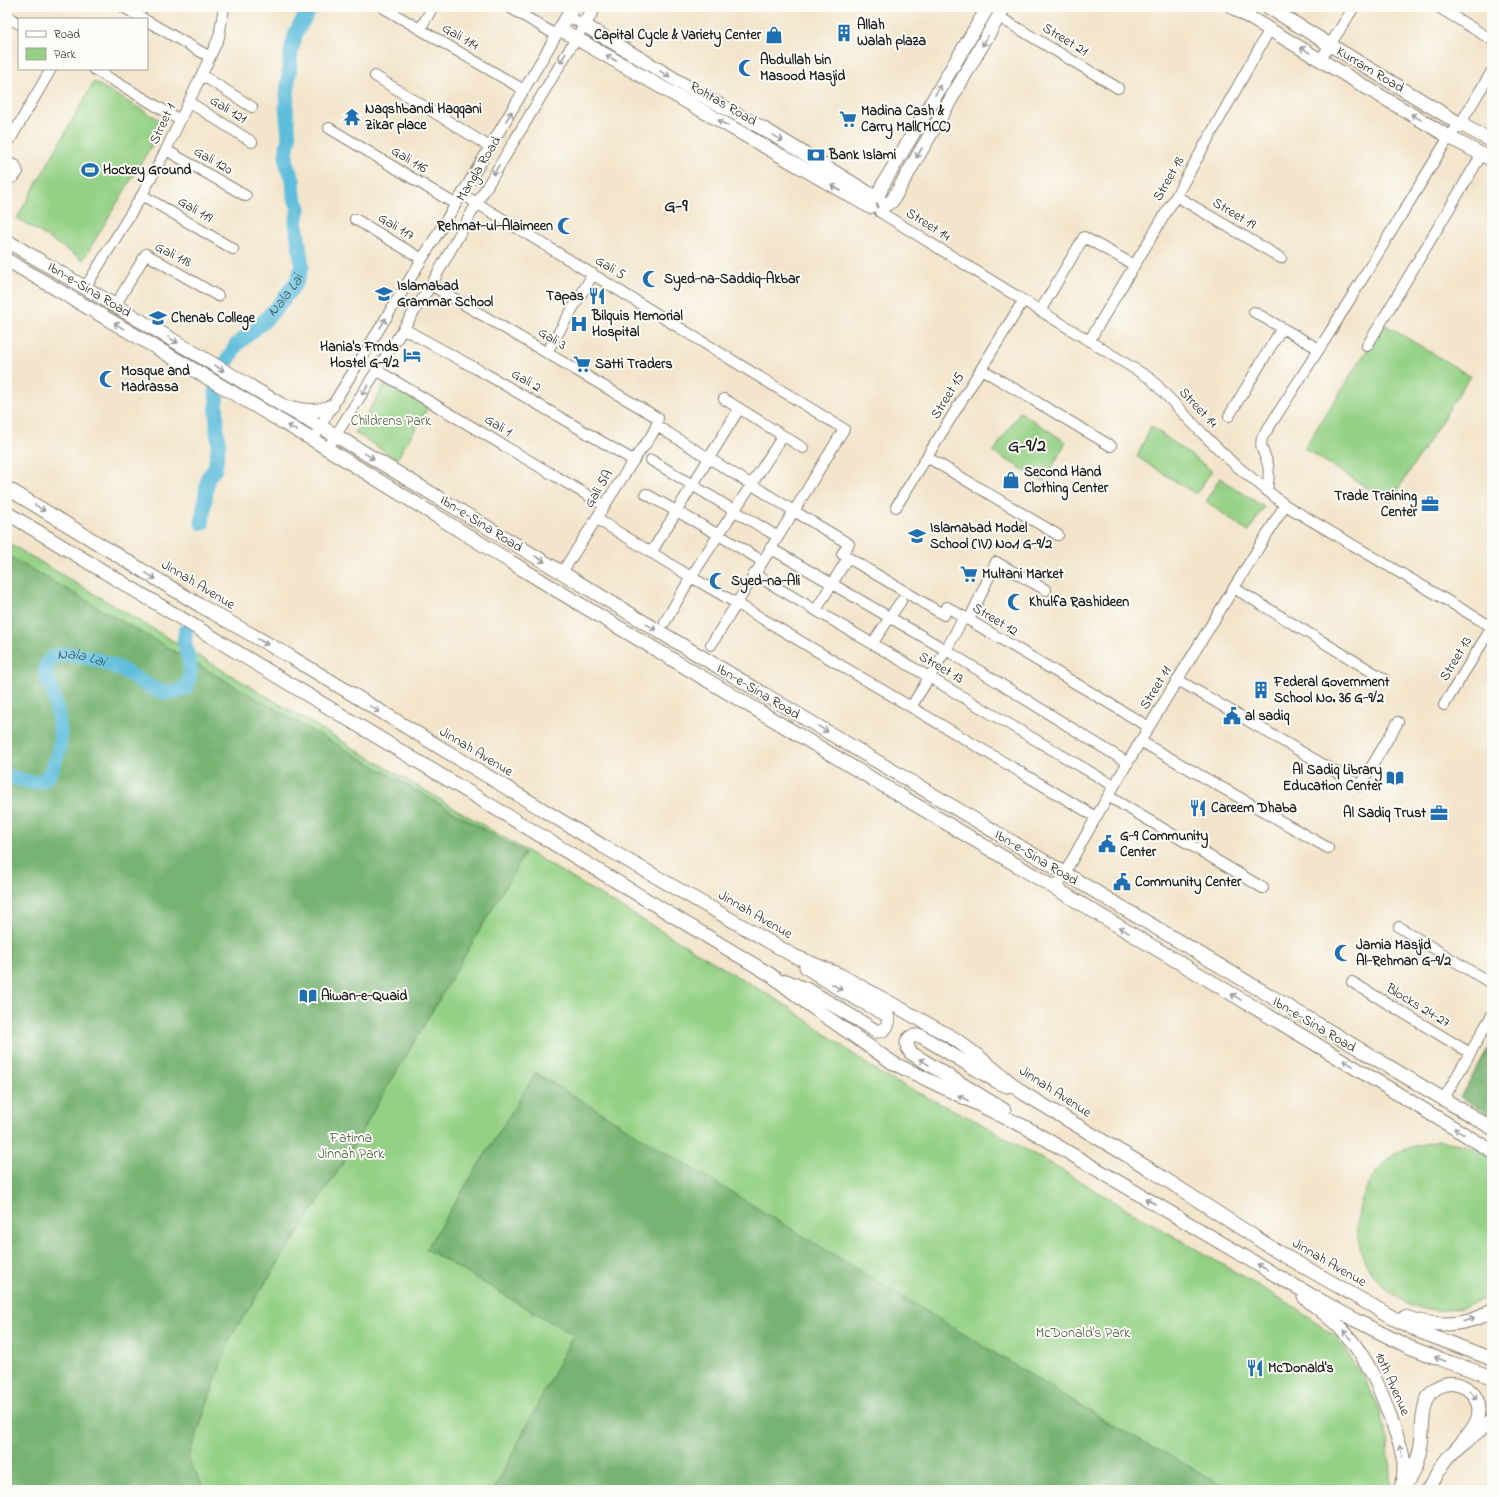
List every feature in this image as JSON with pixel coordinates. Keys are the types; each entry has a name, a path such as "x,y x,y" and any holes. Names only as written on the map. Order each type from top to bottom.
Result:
{"main road":[{"name":"Mangla Road","path":"584,25 594,7"},
{"path":"988,7 882,186 877,204 892,201 1001,12"},
{"name":"Kurram Road","path":"1232,7 1450,137 1487,157"},
{"name":"Kurram Road","path":"1268,7 1460,124 1492,141"},
{"name":"Mangla Road","path":"558,32 571,12"},
{"name":"Rohtas Road","path":"584,25 696,92 764,130 877,204"},
{"name":"Rohtas Road","path":"558,32 576,38 877,204"},
{"name":"Ibn-e-Sina Road","path":"7,241 1492,1128"},
{"name":"Ibn-e-Sina Road","path":"7,260 188,368 313,440 558,592 1314,1043 1492,1151"},
{"path":"280,404 304,411 326,409 332,406"},
{"name":"Jinnah Avenue","path":"7,488 201,606 291,657 510,791 794,956 840,975 955,1039 1023,1093 1148,1168 1278,1252 1364,1302 1418,1331 1492,1359"},
{"path":"7,513 771,975 808,1004 893,1063 1027,1128 1279,1277 1355,1320 1409,1347 1492,1378"},
{"path":"771,975 810,991 876,1031 880,1032 885,1029 888,1024 886,1015 844,992 811,971 794,956"},
{"path":"1023,1093 996,1081 921,1036 915,1035 910,1037 907,1043 907,1048 911,1053 1015,1116 1027,1128"},
{"name":"10th Avenue","path":"1279,1277 1337,1324 1354,1343 1363,1357 1374,1376 1383,1397 1400,1446 1404,1462 1403,1490"},
{"path":"1364,1302 1420,1322 1438,1325 1470,1320 1492,1311"},
{"path":"1403,1490 1419,1457 1424,1414 1430,1395 1439,1387 1450,1384 1459,1384 1475,1394 1479,1403 1479,1412 1476,1422 1444,1463 1428,1490"},
{"path":"1458,1447 1492,1422"}],"street":[{"path":"123,7 142,18"},
{"name":"Street 1","path":"85,288 142,195 166,150 210,57 218,37 224,7"},
{"name":"Gali 114","path":"382,7 524,90"},
{"path":"420,29 433,7"},
{"path":"509,7 558,32"},
{"path":"1321,59 1354,7"},
{"path":"1438,7 1492,40"},
{"path":"571,12 584,25"},
{"name":"Street 21","path":"1001,12 1118,88"},
{"path":"7,16 18,23"},
{"path":"148,22 210,57"},
{"name":"Mangla Road","path":"327,449 404,329 477,203 584,25"},
{"name":"Street 18","path":"1088,341 1176,196 1270,29"},
{"name":"Mangla Road","path":"313,440 332,406 462,194 558,32"},
{"path":"7,145 50,70"},
{"path":"96,70 180,120"},
{"path":"1267,490 1269,476 1268,467 1260,444 1262,438 1492,71"},
{"path":"202,75 252,107"},
{"path":"374,76 490,147"},
{"name":"Gali 121","path":"189,102 252,142"},
{"name":"Gali 116","path":"329,128 455,204"},
{"name":"Gali 120","path":"166,150 246,196"},
{"path":"1367,346 1487,157"},
{"path":"7,163 14,165 18,172 14,177 9,179 7,177"},
{"name":"Gali 5","path":"462,194 844,429 794,511"},
{"name":"Gali 119","path":"142,195 233,249"},
{"name":"Street 19","path":"1176,196 1280,257"},
{"name":"Street 14","path":"877,204 1023,301 1151,379 1233,464 1285,505 1492,627"},
{"name":"Gali 117","path":"355,219 422,260"},
{"path":"1040,311 1084,237 1134,265"},
{"name":"Gali 118","path":"115,306 146,254 218,296"},
{"path":"547,352 593,274"},
{"name":"Gali 3","path":"431,284 547,352 658,422 709,457 794,511 850,544"},
{"name":"Street 15","path":"896,507 1023,301"},
{"path":"1254,312 1319,349"},
{"path":"1229,416 1282,328"},
{"name":"Gali 2","path":"404,329 486,374 633,460"},
{"path":"981,369 1111,446"},
{"name":"Gali 1","path":"378,371 604,505"},
{"path":"724,399 803,448"},
{"path":"651,553 738,409"},
{"name":"Gali 5A","path":"562,572 597,520 604,505 658,422"},
{"path":"665,622 783,436"},
{"path":"927,457 1058,535"},
{"path":"651,460 778,536"},
{"path":"646,494 762,561"},
{"name":"Street 11","path":"1056,890 1140,741 1285,505"},
{"path":"711,645 794,511"},
{"path":"597,520 692,578 1096,817"},
{"name":"Street 12","path":"850,544 842,554 944,615 947,607 1149,727"},
{"path":"770,548 833,583 946,650 1128,763"},
{"path":"911,707 966,619 996,562 1046,590"},
{"path":"816,610 844,564"},
{"name":"Street 13","path":"754,574 1114,786"},
{"path":"1234,588 1384,679"},
{"path":"872,644 901,601"},
{"name":"Street 13","path":"1444,705 1492,627"},
{"path":"1178,680 1360,786 1398,722"},
{"path":"1140,741 1328,848"},
{"path":"1108,796 1262,888"},
{"path":"1399,927 1492,984"},
{"name":"Blocks 24-27","path":"1352,982 1470,1053"},
{"path":"1443,1100 1492,1015"}],"green space":[{"name":"Hockey Ground","path":"94,82 165,123 83,260 17,218"},
{"path":"1384,324 1470,376 1390,502 1304,448"},
{"name":"Childrens Park","path":"386,383 428,408 397,459 355,433"},
{"path":"1020,412 1066,442 1044,482 993,452"},
{"path":"1151,426 1212,471 1196,494 1137,457"},
{"path":"1220,478 1264,507 1248,532 1206,501"},
{"name":"Fatima Jinnah Park","path":"7,542 789,1007 882,1075 982,1124 1290,1304 1336,1336 1363,1376 1379,1408 1388,1443 1391,1490 7,1490"},
{"path":"7,555 525,853 343,1163 230,1338 188,1459 205,1490 7,1490"},
{"path":"1492,1043 1492,1116 1460,1097"},
{"path":"536,1073 1106,1421 1232,1490 494,1490 573,1335 426,1249"},
{"path":"1439,1141 1474,1148 1492,1159 1492,1294 1482,1301 1459,1308 1428,1310 1411,1305 1400,1299 1382,1285 1369,1269 1361,1250 1358,1230 1359,1209 1366,1190 1377,1171 1393,1156 1415,1146"}],"waterway":[{"name":"Nala Lai","path":"202,523 208,477 215,469 219,441 217,433 216,376 236,345 264,321 279,305 297,281 302,267 296,222 299,208 294,197 293,179 287,167 286,154 289,137 286,107 291,52 296,32 310,9 315,7"},
{"name":"Nala Lai","path":"7,776 32,782 39,782 47,777 53,767 60,746 60,732 56,705 47,678 46,667 49,661 55,656 84,656 120,669 157,690 166,693 175,692 186,688 189,679 190,665 185,645 186,630"}],"place":[{"name":"Allah Walah plaza","path":"844,33"},
{"name":"Capital Cycle & Variety Center","path":"774,35"},
{"name":"Abdullah bin Masood Masjid","path":"747,68"},
{"name":"Naqshbandi Haqqani Zikar place","path":"352,117"},
{"name":"Madina Cash & Carry Mall(MCC)","path":"848,119"},
{"name":"Bank Islami","path":"816,155"},
{"name":"Hockey Ground","path":"90,170"},
{"name":"Rehmat-ul-Alaimeen","path":"566,226"},
{"name":"Syed-na-Saddiq-Akbar","path":"651,279"},
{"name":"Islamabad Grammar School","path":"384,294"},
{"name":"Tapas","path":"597,296"},
{"name":"Chenab College","path":"158,318"},
{"name":"Bilquis Memorial Hospital","path":"579,324"},
{"name":"Hania's Frnds Hostel G-9/2","path":"412,355"},
{"name":"Satti Traders","path":"582,364"},
{"name":"Mosque and Madrassa","path":"108,379"},
{"name":"Second Hand Clothing Center","path":"1011,480"},
{"name":"Trade Training Center","path":"1430,504"},
{"name":"Islamabad Model School (IV) No.1 G-9/2","path":"917,536"},
{"name":"Multani Market","path":"969,574"},
{"name":"Syed-na-Ali","path":"718,581"},
{"name":"Khulfa Rashideen","path":"1016,602"},
{"name":"Federal Government School No. 36 G-9/2","path":"1261,690"},
{"name":"al sadiq","path":"1232,716"},
{"name":"Al Sadiq Library Education Center","path":"1395,778"},
{"name":"Careem Dhaba","path":"1198,808"},
{"name":"Al Sadiq Trust","path":"1439,813"},
{"name":"G-9 Community Center","path":"1107,844"},
{"name":"Community Center","path":"1122,882"},
{"name":"Jamia Masjid Al-Rehman G-9/2","path":"1343,953"},
{"name":"Aiwan-e-Quaid","path":"308,996"},
{"name":"McDonald's","path":"1255,1368"}],"district":[{"name":"G-9","path":"676,207"},
{"name":"G-9/2","path":"1027,447"}],"park label":[{"name":"McDonald's Park","path":"1083,1333"}]}
